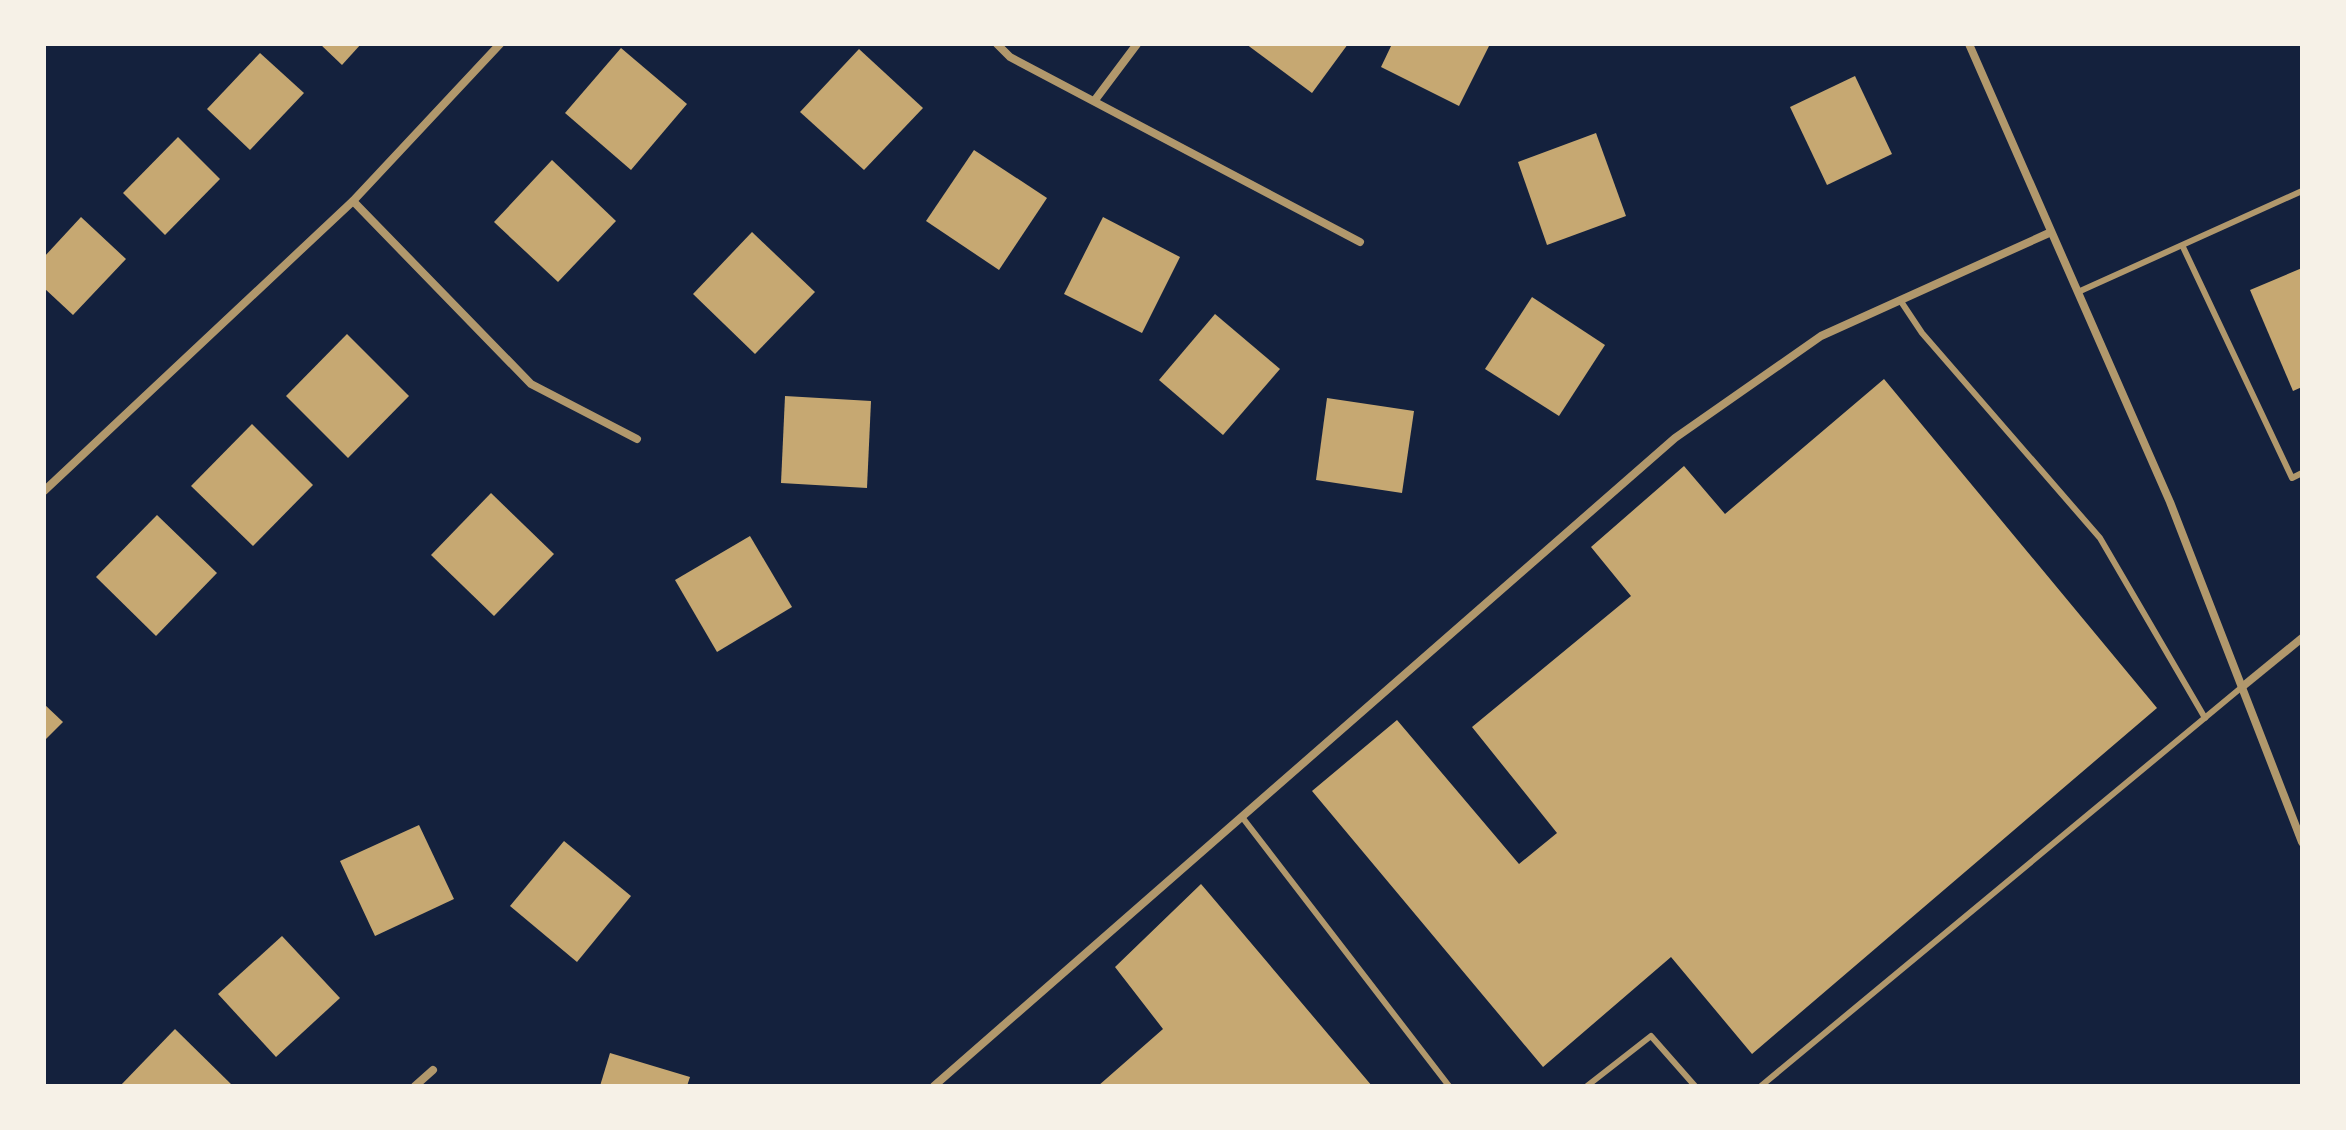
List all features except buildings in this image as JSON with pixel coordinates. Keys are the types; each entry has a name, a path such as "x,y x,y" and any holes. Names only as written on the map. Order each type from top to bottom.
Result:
{"street":[{"path":"44,491 353,201 500,44"},
{"path":"997,44 1010,57 1360,242"},
{"path":"1095,100 1137,44"},
{"path":"1969,44 2049,233 2170,502 2302,842"},
{"path":"353,201 531,384 637,439"},
{"path":"934,1086 1675,438 1821,336 2049,233"},
{"path":"2242,687 2302,638"},
{"path":"415,1086 433,1070"}],"lane":[{"path":"2078,292 2302,191"},
{"path":"2183,247 2292,478 2302,473"},
{"path":"1900,300 1922,333 2100,538 2205,718"},
{"path":"1761,1086 2242,687"},
{"path":"1242,817 1449,1086"},
{"path":"1587,1086 1651,1036 1695,1086"}]}
